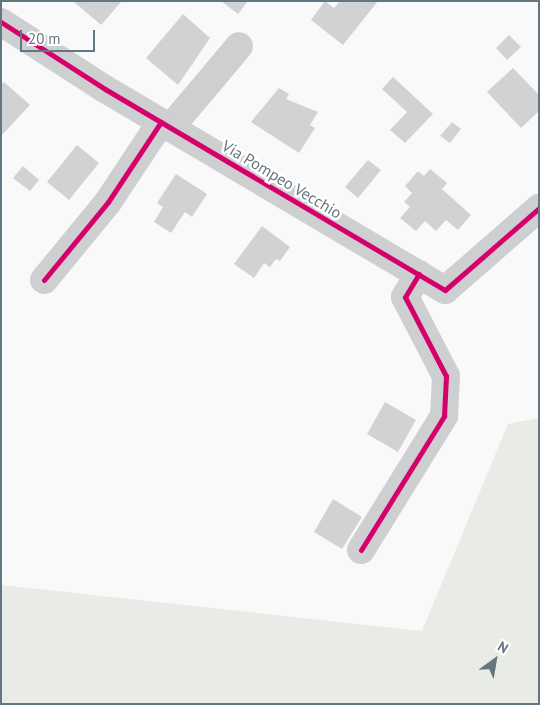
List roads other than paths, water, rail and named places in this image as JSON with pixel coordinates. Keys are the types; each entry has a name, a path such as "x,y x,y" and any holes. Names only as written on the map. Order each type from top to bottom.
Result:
{"street":[{"name":"Via Pompeo Vecchio","path":"1,22 166,125 445,290 539,208"},
{"path":"44,280 108,202 166,125 239,46"},
{"path":"361,550 444,416 446,376 405,297 419,274"}]}
